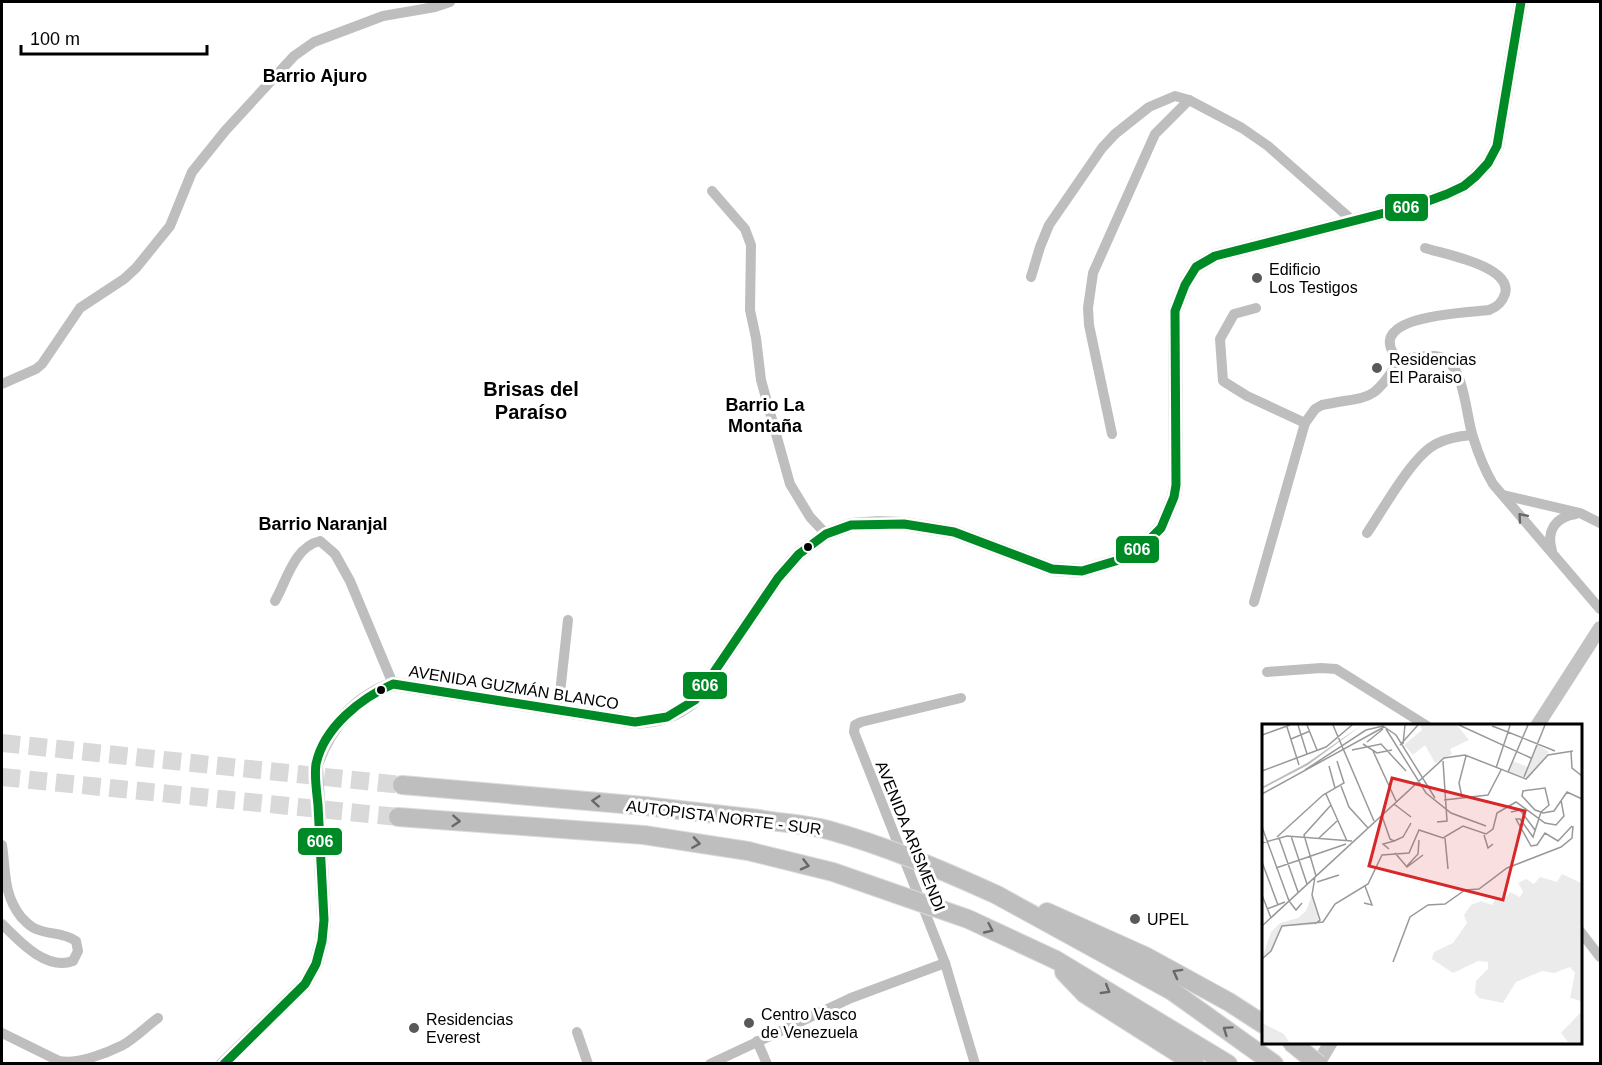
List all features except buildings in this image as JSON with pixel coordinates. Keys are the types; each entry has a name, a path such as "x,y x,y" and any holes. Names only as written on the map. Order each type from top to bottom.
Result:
{"highway":[{"name":"AUTOPISTA NORTE - SUR","path":"402,785 645,806 759,819 826,830 868,843 939,869 997,895 1172,991 1274,1064"},
{"name":"AUTOPISTA NORTE - SUR","path":"398,817 644,835 748,851 833,872 968,919 1056,960 1228,1064"},
{"path":"997,895 1061,916 1145,956 1229,1002 1262,1023"},
{"path":"1056,960 1068,978 1085,994 1196,1064"},
{"path":"1293,1044 1318,1064"}],"street":[{"path":"2,384 42,364 80,308 124,279 136,268 170,226 192,172 225,131 302,49 382,16 435,7 450,2"},
{"name":"AVENIDA GUZMÁN BLANCO","path":"223,1064 305,984 316,964 322,942 324,920 316,765 323,744 340,720 359,702 375,691 393,684 635,722 655,721 678,714 695,700 778,578 799,554 826,534 851,525 904,524 954,532 1052,569 1082,571 1119,560 1142,547 1161,528 1174,497 1177,466 1175,311 1185,285 1196,267 1215,256 1419,204 1464,186 1488,163 1497,146 1521,2"},
{"path":"1031,277 1049,225 1101,148 1149,107 1174,96 1189,100 1242,128 1268,146 1353,221"},
{"path":"1112,434 1089,325 1088,308 1093,273 1155,134 1189,100"},
{"path":"712,191 745,229 751,245 750,310 761,380 790,484 810,517 826,534"},
{"path":"1399,361 1392,353 1389,343 1402,325 1414,320 1489,310 1497,307 1506,290 1503,279 1482,265 1425,248"},
{"path":"1256,308 1234,314 1220,339 1223,381 1247,396 1305,423"},
{"path":"1254,602 1305,423 1316,409 1323,405 1370,396 1378,390 1399,361 1436,356 1452,364 1463,393 1472,435 1493,484 1600,609"},
{"path":"1367,533 1419,457 1435,444 1454,437 1472,435"},
{"path":"1503,495 1580,513 1600,523"},
{"path":"1552,552 1549,542 1554,524 1566,515 1580,513"},
{"path":"275,601 302,550 309,543 320,541 335,554 350,581 393,684"},
{"path":"558,711 568,620"},
{"path":"1538,724 1600,628"},
{"path":"1267,672 1336,669 1423,724"},
{"name":"AVENIDA ARISMENDI","path":"961,698 861,722 855,725 854,732 945,963 975,1064"},
{"path":"2,845 7,892 13,906 34,929 68,935 76,941 78,951 73,961 64,964 51,962 36,954 2,924"},
{"path":"1581,932 1600,957"},
{"path":"710,1064 851,998 945,963"},
{"path":"2,1033 59,1061 68,1063 124,1044 158,1018"},
{"path":"577,1032 588,1064"},
{"path":"757,1041 767,1064"},
{"path":"1318,1064 1331,1044"}],"tunnel":[{"path":"2,743 402,785"},
{"path":"2,777 398,817"}],"transit line":[{"name":"606","path":"224,1064 305,984 316,964 324,920 316,764 327,738 346,715 369,697 393,684 635,722 667,717 695,700 778,578 799,554 826,534 851,525 904,524 954,532 1052,569 1082,571 1119,560 1142,547 1161,528 1174,497 1176,485 1175,311 1185,285 1196,267 1215,256 1420,204 1464,186 1488,163 1497,146 1521,2"}],"place":[{"name":"Edificio Los Testigos","path":"1257,278"},
{"name":"Residencias El Paraiso","path":"1377,368"},
{"name":"UPEL","path":"1135,919"},
{"name":"Centro Vasco de Venezuela","path":"749,1023"},
{"name":"Residencias Everest","path":"414,1028"}],"district":[{"name":"Barrio Ajuro","path":"315,76"},
{"name":"Brisas del Paraíso","path":"531,400"},
{"name":"Barrio La Montaña","path":"765,415"},
{"name":"Barrio Naranjal","path":"323,524"}]}
